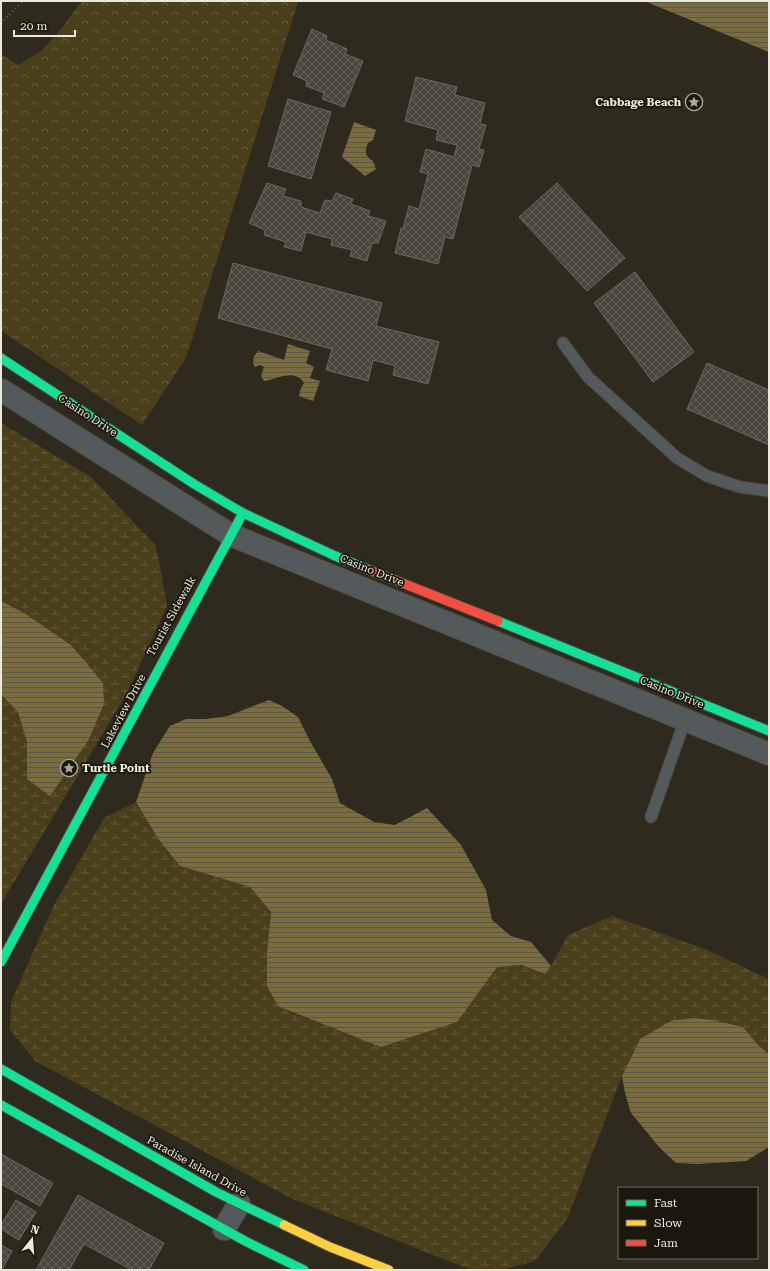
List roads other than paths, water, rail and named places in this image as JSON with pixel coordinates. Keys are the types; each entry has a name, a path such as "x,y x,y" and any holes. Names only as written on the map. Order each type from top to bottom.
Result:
{"street":[{"name":"Casino Drive","path":"1,358 194,484 243,513 334,555 769,730"},
{"name":"Casino Drive","path":"1,390 231,535 769,754"},
{"name":"Lakeview Drive","path":"1,962 243,513"},
{"name":"Paradise Island Drive","path":"1,1069 239,1204 330,1248 389,1270"},
{"path":"1,1105 224,1229 304,1270"},
{"path":"224,1229 239,1204"}],"lane":[{"path":"563,343 588,377 676,458 707,476 740,487 769,491"},
{"path":"652,817 685,720"}],"place":[{"name":"Cabbage Beach","path":"694,102"},
{"name":"Turtle Point","path":"69,768"}]}
